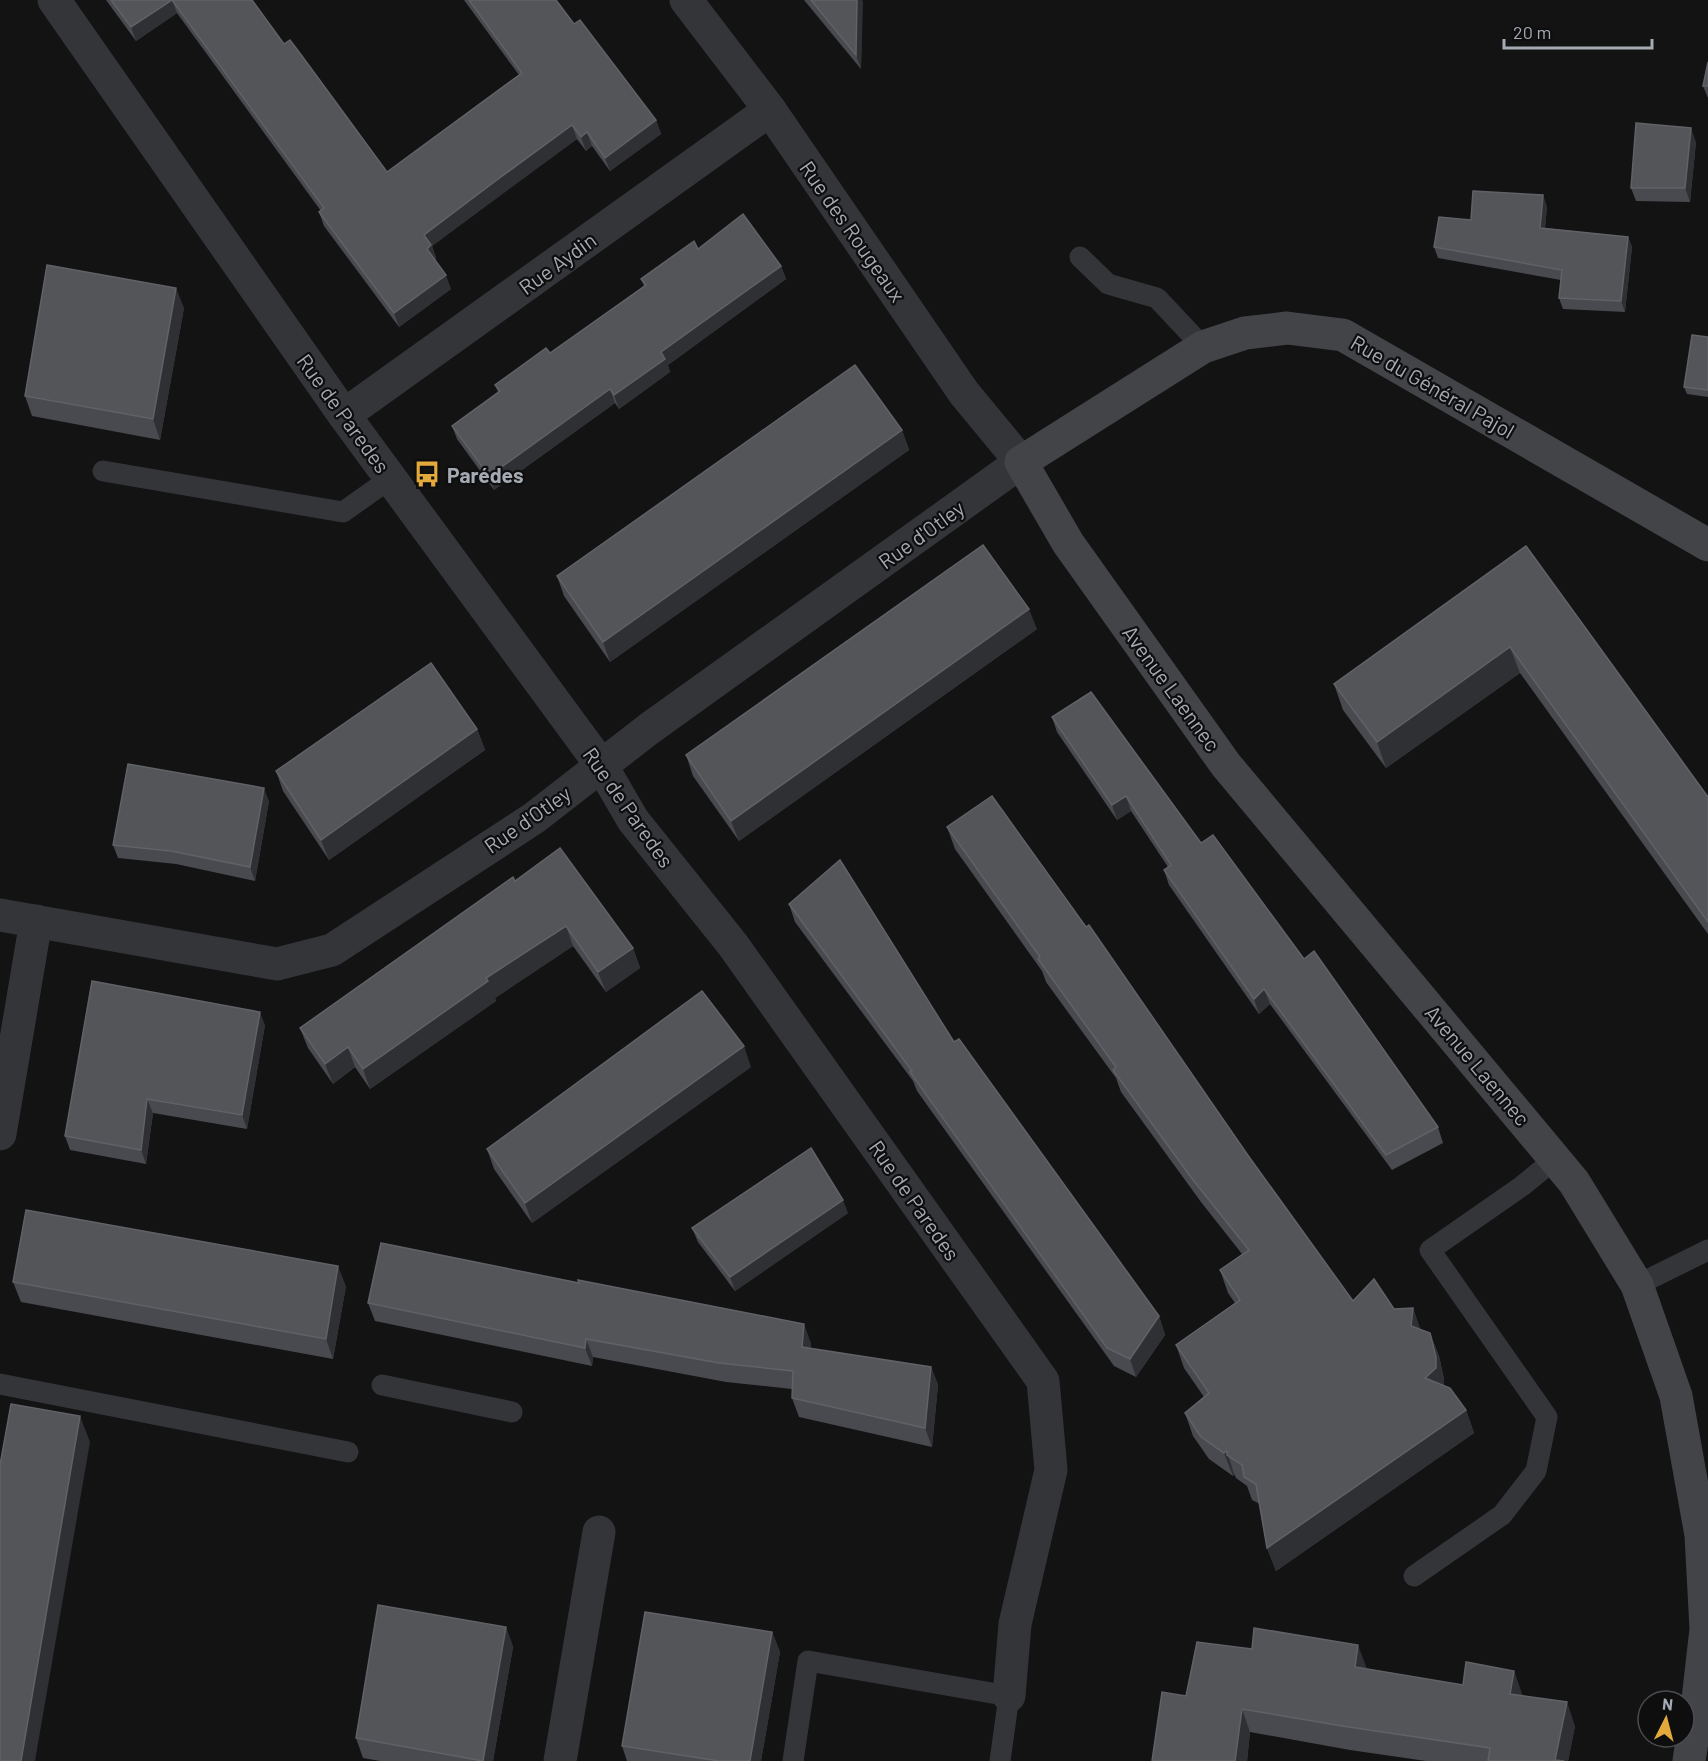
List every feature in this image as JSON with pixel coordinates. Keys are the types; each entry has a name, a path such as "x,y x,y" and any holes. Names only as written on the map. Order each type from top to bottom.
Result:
{"street":[{"name":"Rue de Paredes","path":"54,0 344,415 601,765 633,820 740,955 1043,1381 1051,1470 1015,1623 1010,1696"},
{"name":"Rue des Rougeaux","path":"686,0 770,110 964,393 1021,462"},
{"name":"Rue Aydin","path":"344,415 770,110"},
{"name":"Rue du Général Pajol","path":"1021,462 1203,347 1245,333 1287,328 1343,335 1708,545"},
{"name":"Rue d'Otley","path":"0,915 277,964 332,950 534,818 601,765 1021,462"},
{"name":"Avenue Laennec","path":"1021,462 1068,543 1226,765 1574,1182 1636,1286 1676,1396 1701,1535 1706,1629 1689,1761"},
{"path":"0,1134 36,921"},
{"path":"560,1761 599,1532"}],"lane":[{"path":"1080,257 1108,284 1157,298 1203,347"},
{"path":"103,471 343,512 391,478"},
{"path":"1414,1576 1502,1515 1536,1471 1547,1417 1430,1250 1522,1186 1555,1159"},
{"path":"1636,1286 1708,1250"},
{"path":"0,1384 348,1452"},
{"path":"381,1385 512,1412"},
{"path":"793,1761 808,1660 1010,1696 1000,1761"}],"building":[{"path":"111,0 172,0 131,27"},
{"path":"172,0 252,0 284,44 290,40 387,172 522,73 469,0 556,0 574,24 580,20 656,120 605,158 587,132 581,137 572,125 498,179 424,235 431,245 427,249 446,275 394,313 319,212 324,208"},
{"path":"811,0 857,0 856,55"},
{"path":"1708,62 1708,86 1703,86"},
{"path":"1636,123 1691,128 1685,188 1631,188"},
{"path":"1473,191 1543,195 1540,228 1628,237 1621,301 1559,298 1562,270 1434,247 1439,217 1471,220"},
{"path":"743,214 781,266 661,352 665,359 614,395 610,389 489,476 452,426 500,391 495,385 546,348 550,353 646,285 641,279 694,241 698,249"},
{"path":"47,265 176,288 153,419 25,396"},
{"path":"1692,335 1708,337 1708,390 1684,387"},
{"path":"855,365 902,430 603,642 557,576"},
{"path":"983,545 1029,609 731,821 686,755"},
{"path":"1526,546 1708,797 1708,922 1510,647 1377,742 1334,684"},
{"path":"431,663 477,729 321,840 276,771"},
{"path":"1091,692 1201,843 1213,835 1304,959 1314,951 1438,1127 1386,1155 1264,989 1254,999 1164,870 1171,865 1126,796 1112,805 1052,717"},
{"path":"128,764 264,788 250,867 171,851 113,845"},
{"path":"992,796 1086,927 1089,925 1247,1154 1353,1301 1374,1279 1394,1309 1413,1308 1411,1326 1430,1333 1436,1357 1436,1368 1425,1378 1450,1388 1466,1410 1267,1548 1256,1484 1244,1477 1242,1465 1227,1455 1227,1451 1224,1453 1201,1437 1185,1413 1209,1393 1176,1345 1240,1300 1220,1270 1249,1250 1193,1180 1113,1070 1116,1067 947,827"},
{"path":"560,848 633,948 598,972 566,926 486,978 488,981 363,1069 348,1047 325,1064 300,1028 513,877 515,881"},
{"path":"840,860 954,1042 959,1039 1159,1316 1130,1359 1107,1348 910,1072 912,1071 789,904"},
{"path":"92,981 260,1012 242,1115 147,1099 141,1150 65,1136"},
{"path":"702,991 744,1046 525,1203 487,1149"},
{"path":"811,1148 843,1200 730,1277 692,1228"},
{"path":"26,1210 338,1266 326,1339 13,1282"},
{"path":"381,1243 579,1283 578,1280 804,1324 802,1347 931,1367 925,1428 792,1398 793,1371 719,1363 586,1339 585,1348 368,1303"},
{"path":"11,1404 80,1416 21,1761 0,1761 0,1465"},
{"path":"378,1605 506,1627 483,1761 356,1738"},
{"path":"645,1612 772,1632 750,1761 719,1761 622,1746"},
{"path":"1254,1628 1358,1645 1355,1667 1463,1685 1466,1662 1514,1671 1510,1694 1567,1702 1555,1760 1564,1761 1488,1761 1490,1748 1242,1709 1235,1761 1152,1761 1162,1692 1186,1696 1197,1642 1252,1649"}],"place":[{"name":"Parédes","path":"427,474"}]}
